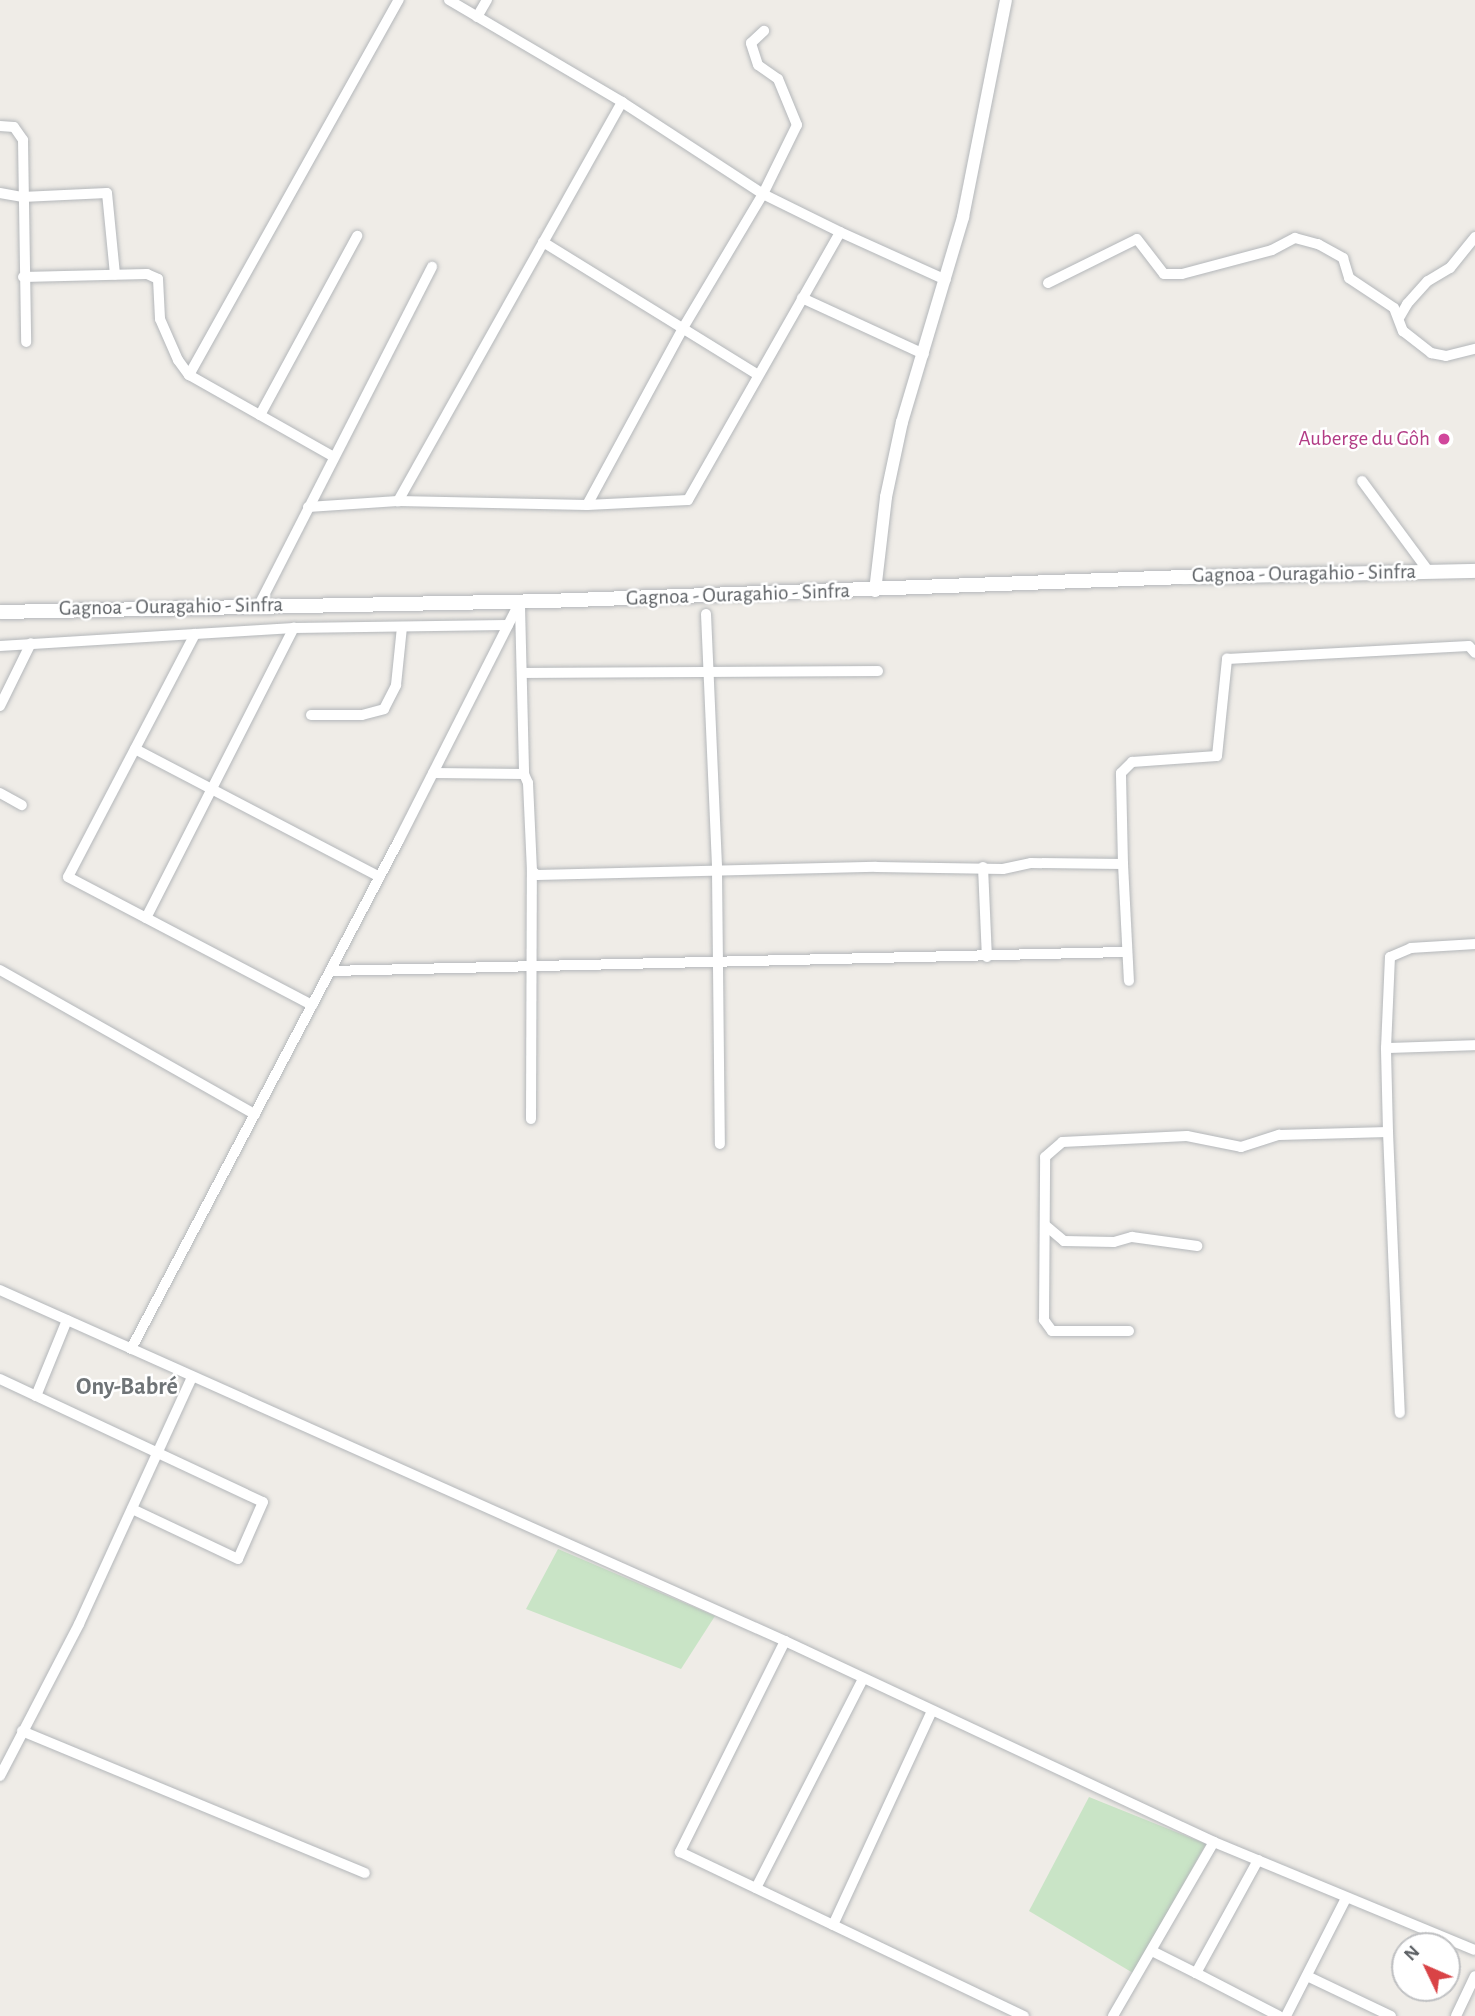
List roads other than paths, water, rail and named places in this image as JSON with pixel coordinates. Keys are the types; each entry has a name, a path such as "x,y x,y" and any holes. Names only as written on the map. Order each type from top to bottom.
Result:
{"main road":[{"name":"Gagnoa - Ouragahio - Sinfra","path":"0,612 520,602 875,591 1185,577 1475,571"}],"street":[{"path":"189,375 399,0"},
{"path":"449,0 622,102 763,194 946,280"},
{"path":"477,17 486,0"},
{"path":"875,591 886,497 902,422 964,218 1006,0"},
{"path":"587,506 683,328 763,194 797,125 778,79 758,65 751,43 764,31"},
{"path":"398,501 622,102"},
{"path":"0,126 14,127 23,139 26,342"},
{"path":"0,193 22,197 107,193 115,275"},
{"path":"308,507 398,501 587,506 688,500 840,232"},
{"path":"260,415 357,236"},
{"path":"1399,318 1406,304 1428,281 1450,268 1475,237"},
{"path":"1048,282 1137,239 1164,274 1182,274 1272,250 1295,238 1318,244 1343,258 1349,278 1394,308 1403,331 1430,352 1446,356 1475,349"},
{"path":"543,242 758,375"},
{"path":"259,605 432,267"},
{"path":"23,277 147,274 158,279 160,319 178,360 189,375 334,457"},
{"path":"802,298 924,354"},
{"path":"1362,481 1429,572"},
{"path":"131,1349 380,877 520,602"},
{"path":"520,602 524,774 528,782 532,871 531,1119"},
{"path":"706,614 718,871 720,1144"},
{"path":"0,646 294,628 508,625"},
{"path":"311,715 362,715 384,709 396,685 402,627"},
{"path":"146,918 294,628"},
{"path":"195,634 68,877 312,1005"},
{"path":"0,706 31,643"},
{"path":"1129,981 1121,773 1132,762 1217,756 1227,659 1469,646 1475,653"},
{"path":"522,673 878,671"},
{"path":"135,750 380,877"},
{"path":"433,773 524,774"},
{"path":"0,793 22,805"},
{"path":"532,871 537,876 983,867 1003,869 1031,863 1123,864"},
{"path":"983,867 987,957"},
{"path":"1400,1413 1386,1048 1390,957 1411,948 1475,944"},
{"path":"330,971 1127,952"},
{"path":"0,970 255,1114"},
{"path":"1386,1048 1475,1045"},
{"path":"1129,1331 1052,1331 1044,1320 1045,1157 1062,1142 1187,1136 1241,1147 1279,1135 1388,1132"},
{"path":"1045,1225 1065,1241 1114,1242 1132,1237 1197,1246"},
{"path":"0,1290 785,1641 1214,1842 1475,1950"},
{"path":"36,1396 67,1320"},
{"path":"0,1776 79,1624 192,1377"},
{"path":"0,1379 263,1502 238,1559 132,1508"},
{"path":"785,1641 680,1852 1024,2016"},
{"path":"756,1888 863,1679"},
{"path":"834,1925 932,1711"},
{"path":"22,1731 365,1872"},
{"path":"1112,2016 1214,1842"},
{"path":"1196,1973 1258,1860"},
{"path":"1286,2016 1346,1898"},
{"path":"1152,1951 1279,2016"},
{"path":"1307,1976 1391,2016"},
{"path":"1456,2016 1475,1976"}],"place":[{"name":"Auberge du Gôh","path":"1444,439"}],"district":[{"name":"Ony-Babré","path":"127,1388"}]}
